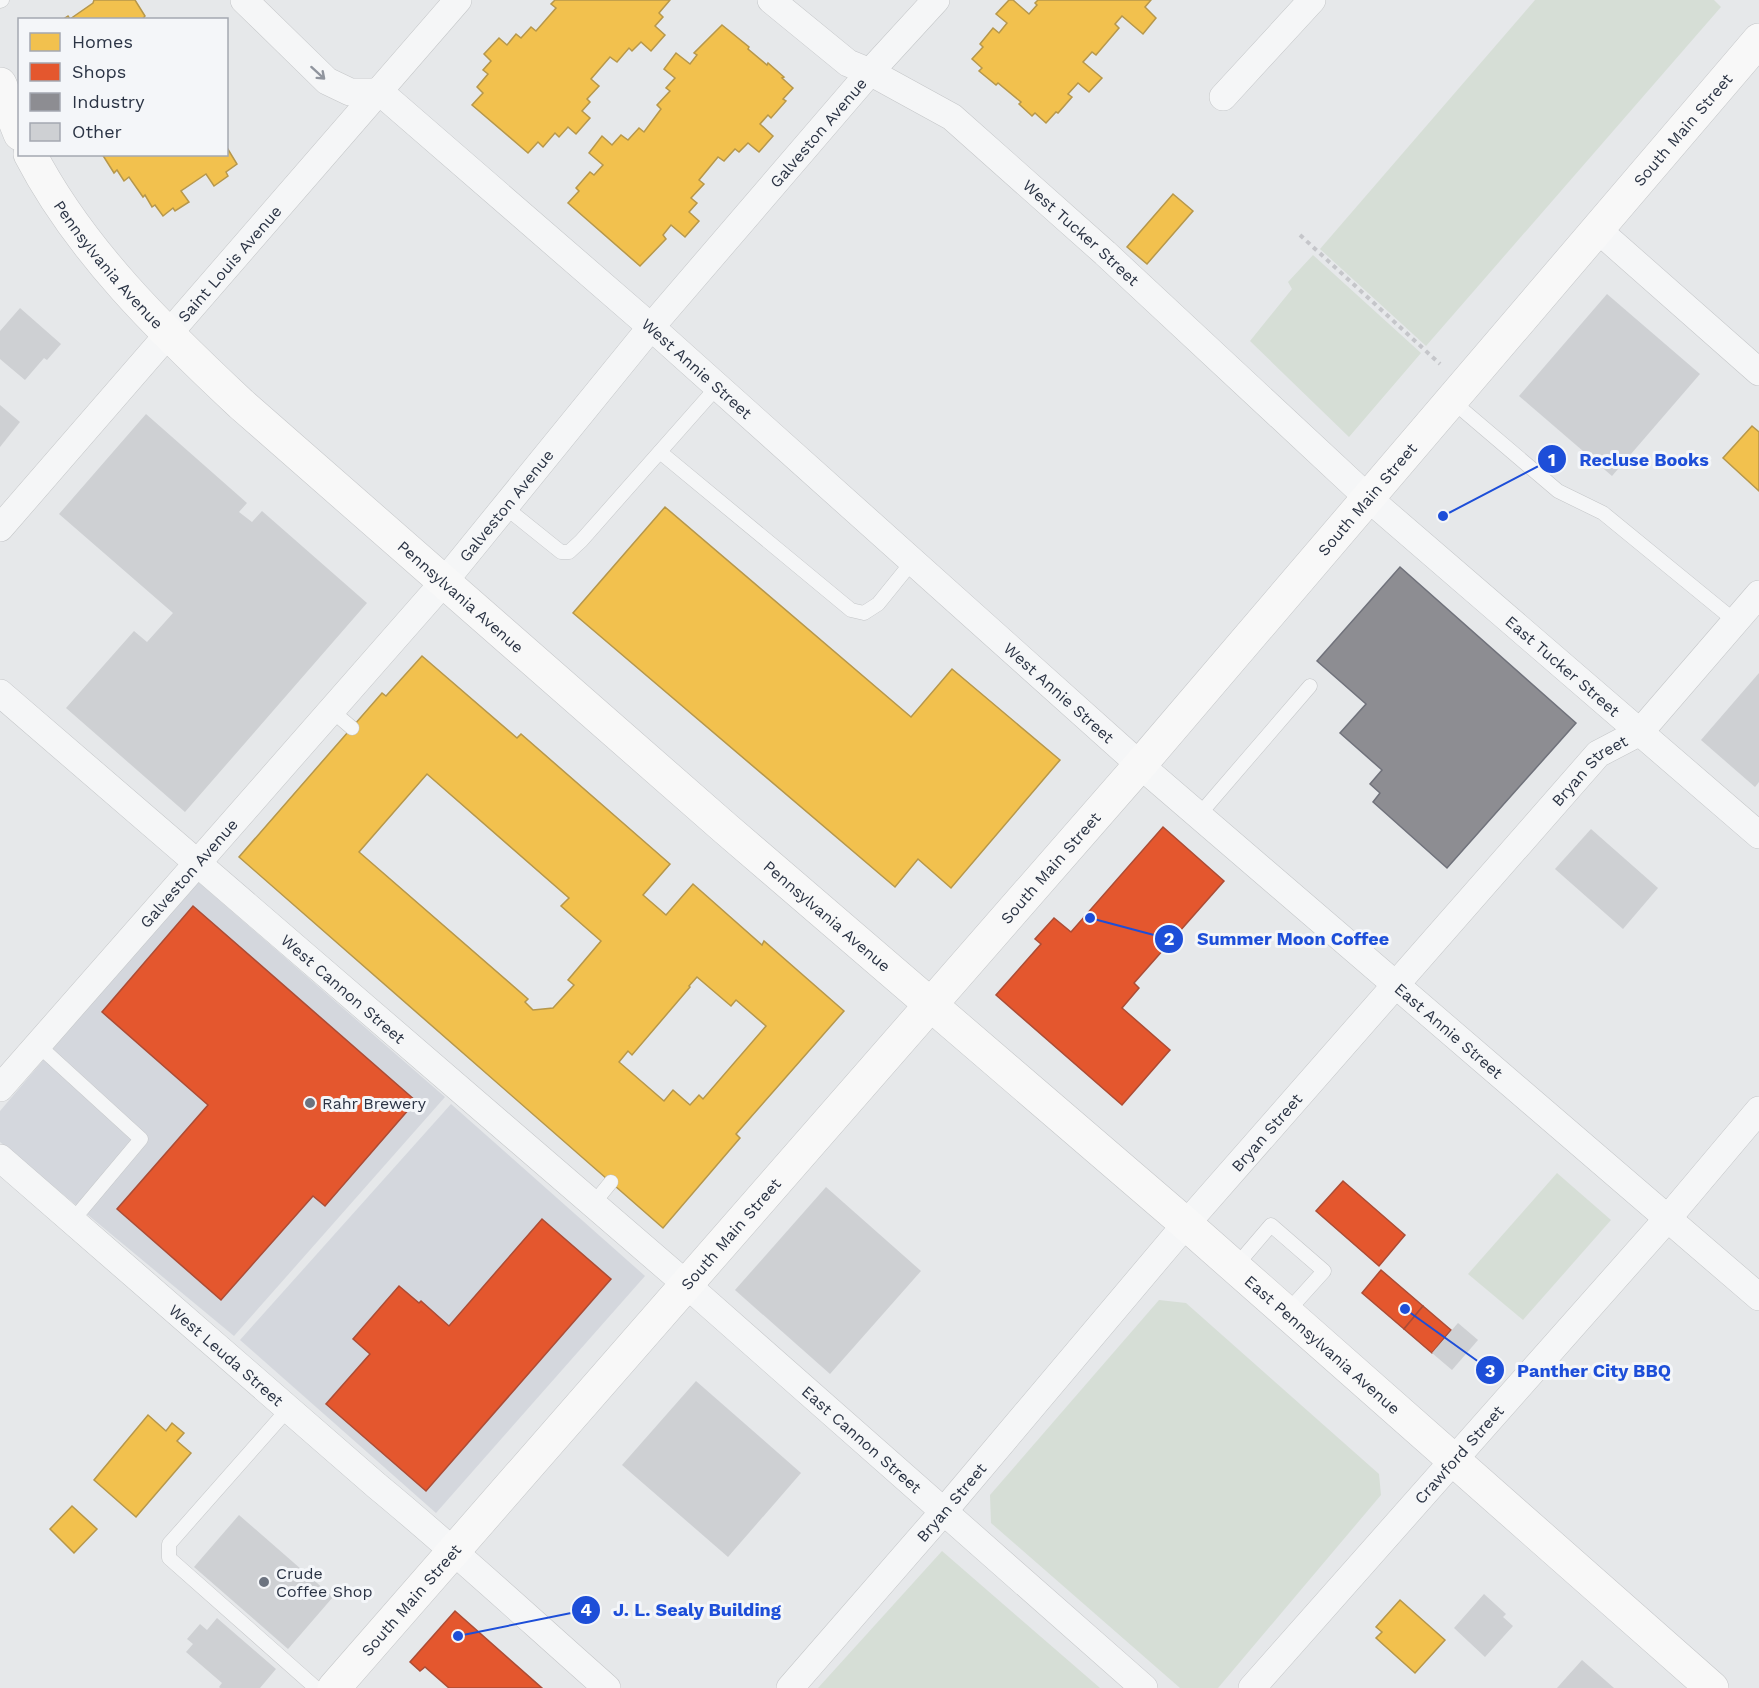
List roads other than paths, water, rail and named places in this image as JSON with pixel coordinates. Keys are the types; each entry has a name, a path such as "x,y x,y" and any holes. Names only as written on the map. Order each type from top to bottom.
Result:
{"street":[{"path":"244,0 327,81 350,92 380,92"},
{"name":"Saint Louis Avenue","path":"4,516 167,335 458,0"},
{"name":"West Tucker Street","path":"771,0 848,63 870,72 952,117 1105,253 1368,497"},
{"name":"Galveston Avenue","path":"0,1088 443,583 651,327 870,72 936,0"},
{"path":"1223,97 1312,0"},
{"name":"South Main Street","path":"334,1688 1140,765 1759,40"},
{"path":"0,84 18,129"},
{"name":"West Annie Street","path":"380,92 651,327 1140,765"},
{"name":"Pennsylvania Avenue","path":"31,156 39,172 69,216 102,260 167,335 241,404 443,583 931,1003"},
{"path":"1597,229 1759,372"},
{"name":"East Tucker Street","path":"1368,497 1759,835"},
{"name":"Bryan Street","path":"790,1688 944,1511 1186,1224 1598,754 1640,732 1759,594"},
{"name":"West Cannon Street","path":"0,693 687,1285"},
{"name":"East Annie Street","path":"1140,765 1759,1297"},
{"name":"East Pennsylvania Avenue","path":"931,1003 1287,1312 1712,1688"},
{"name":"Crawford Street","path":"1252,1688 1668,1218 1759,1110"},
{"name":"West Leuda Street","path":"0,1158 377,1486 441,1538 607,1688"},
{"name":"East Cannon Street","path":"687,1285 1144,1688"}],"lane":[{"path":"505,507 561,552 569,552 717,387"},
{"path":"1457,393 1558,490 1603,513 1735,621"},
{"path":"660,452 850,610 864,613 878,604 912,561"},
{"path":"1199,815 1310,686"},
{"path":"332,710 352,728"},
{"path":"38,1045 141,1139 73,1220"},
{"path":"593,1204 611,1182"},
{"path":"1235,1267 1271,1225 1324,1271 1287,1312"},
{"path":"288,1409 169,1544 169,1558 316,1688"}],"place":[{"name":"Recluse Books","path":"1443,516"},
{"name":"Summer Moon Coffee","path":"1090,918"},
{"name":"Rahr Brewery","path":"310,1103"},
{"name":"Panther City BBQ","path":"1405,1309"},
{"name":"Crude Coffee Shop","path":"264,1582"},
{"name":"J. L. Sealy Building","path":"458,1636"}]}
